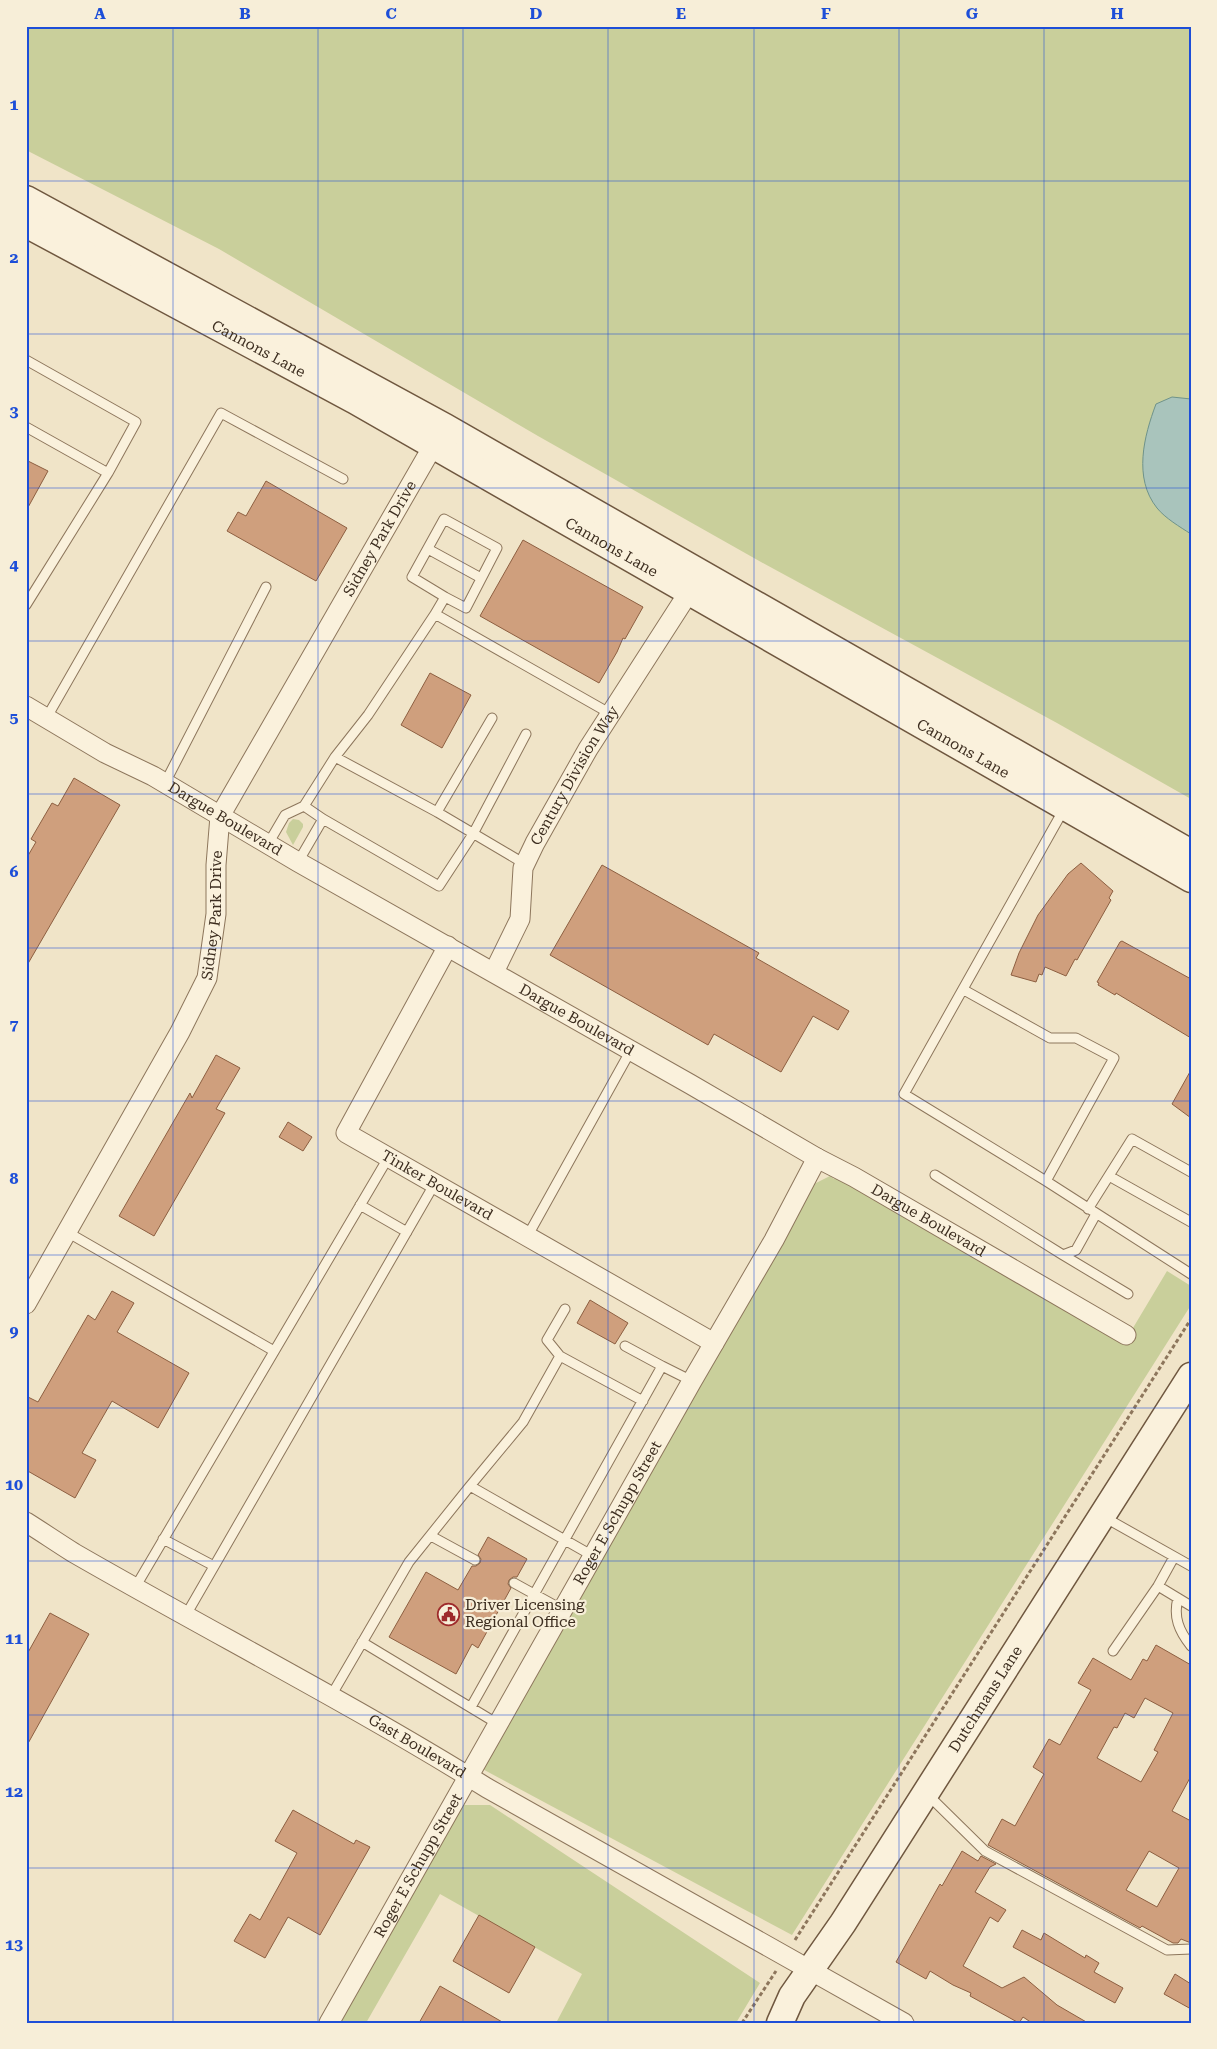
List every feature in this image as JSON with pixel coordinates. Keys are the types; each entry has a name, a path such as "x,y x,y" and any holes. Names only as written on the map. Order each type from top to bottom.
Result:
{"main road":[{"name":"Cannons Lane","path":"33,219 354,400 439,436 695,582 1191,853"},
{"name":"Cannons Lane","path":"695,582 1065,807 1191,879"},
{"name":"Dutchmans Lane","path":"780,2023 792,1996 843,1923 1191,1376"}],"street":[{"name":"Sidney Park Drive","path":"26,1304 180,1032 207,978 216,914 216,865 220,816 439,436"},
{"name":"Century Division Way","path":"494,972 520,919 523,868 525,864 610,714 695,582"},
{"name":"Dargue Boulevard","path":"26,706 632,1050 1126,1335"},
{"name":"Tinker Boulevard","path":"448,946 346,1133 714,1343"},
{"name":"Roger E Schupp Street","path":"329,2023 692,1381 774,1240 817,1158"},
{"name":"Gast Boulevard","path":"26,1522 75,1553 331,1696 468,1777 810,1970"},
{"path":"810,1970 904,2023"}],"lane":[{"path":"26,360 136,422 108,472 26,605"},
{"path":"47,717 221,413 343,479"},
{"path":"26,427 108,472"},
{"path":"444,519 496,548 481,578 466,608 412,577 444,519"},
{"path":"428,549 481,578"},
{"path":"164,783 266,587"},
{"path":"268,844 285,815 304,806 335,757 368,716 436,614 445,597"},
{"path":"436,614 610,714"},
{"path":"437,812 492,718"},
{"path":"304,806 439,886 473,834 526,734"},
{"path":"335,757 437,812 525,864"},
{"path":"1065,807 904,1094 1046,1181 1191,1274"},
{"path":"298,862 323,819"},
{"path":"964,990 1050,1038 1076,1038 1114,1058 1046,1181"},
{"path":"527,1237 632,1050"},
{"path":"1063,1255 1076,1250 1109,1176 1132,1139 1191,1172"},
{"path":"136,1586 388,1158"},
{"path":"935,1175 1128,1294"},
{"path":"1109,1176 1191,1222"},
{"path":"186,1615 435,1184"},
{"path":"360,1205 407,1232"},
{"path":"67,1232 274,1351"},
{"path":"565,1309 546,1340 560,1356 643,1402"},
{"path":"626,1346 692,1381"},
{"path":"331,1696 409,1562 523,1422 560,1356"},
{"path":"471,1707 662,1366"},
{"path":"470,1486 593,1556"},
{"path":"1102,1516 1191,1566"},
{"path":"431,1536 475,1560"},
{"path":"163,1539 214,1566"},
{"path":"1113,1651 1158,1586 1174,1557"},
{"path":"514,1582 562,1610"},
{"path":"1158,1586 1191,1606"},
{"path":"1178,1598 1175,1608 1177,1624 1191,1646"},
{"path":"362,1642 498,1724"},
{"path":"926,1793 986,1851 1167,1950 1191,1949"}],"path":[{"path":"742,2023 786,1957 1191,1319"}],"green space":[{"path":"26,26 1191,26 1191,799 1057,723 761,562 538,436 219,249 26,150"},
{"path":"293,819 299,820 303,827 293,845 286,832 289,823"},
{"path":"842,1174 1127,1338 1167,1271 1191,1286 1191,1305 792,1935 475,1765 812,1185 830,1176 834,1179"},
{"path":"461,1805 490,1805 760,1983 736,2023 556,2023 582,1974 440,1894 366,2023 336,2023"}],"water":[{"path":"1172,397 1191,399 1191,534 1168,519 1157,508 1145,484 1143,470 1145,443 1156,404"}],"building":[{"path":"26,460 48,471 26,511"},
{"path":"266,481 347,528 316,581 227,531 238,512 246,516"},
{"path":"523,540 643,607 625,639 623,638 599,683 480,616"},
{"path":"430,673 471,695 442,748 401,725"},
{"path":"74,778 120,805 26,967 26,859 36,842 31,839 52,803 58,806"},
{"path":"1081,863 1113,891 1109,898 1111,900 1077,960 1075,959 1066,976 1045,967 1042,975 1039,974 1036,982 1011,975 1019,953 1038,915 1068,874"},
{"path":"602,865 759,953 756,958 849,1011 838,1030 813,1016 781,1072 714,1034 708,1045 550,955"},
{"path":"1122,941 1191,979 1191,1038 1116,993 1115,995 1098,985 1099,983 1097,982"},
{"path":"216,1055 240,1068 216,1109 225,1113 154,1236 119,1216 190,1093 192,1098"},
{"path":"1191,1070 1191,1118 1172,1104"},
{"path":"288,1122 312,1137 303,1151 279,1137"},
{"path":"112,1291 134,1303 117,1332 189,1373 158,1428 112,1401 82,1453 96,1460 75,1498 26,1470 26,1396 38,1402 88,1315 95,1320"},
{"path":"590,1300 628,1323 615,1344 577,1323"},
{"name":"Driver Licensing Regional Office","path":"488,1537 527,1559 517,1577 509,1580 508,1584 511,1588 478,1648 472,1644 456,1674 389,1637 426,1572 458,1590 472,1566 480,1563 481,1559 478,1555"},
{"path":"50,1613 89,1634 26,1747 26,1656"},
{"path":"1156,1645 1191,1665 1191,1776 1172,1811 1191,1821 1191,1943 1181,1939 1178,1943 1173,1943 1142,1926 1140,1928 988,1845 1002,1819 1015,1826 1044,1774 1033,1767 1049,1739 1060,1745 1091,1690 1078,1683 1093,1658 1131,1680 1143,1659 1147,1661","holes":["1145,1698 1173,1713 1154,1750 1158,1752 1141,1782 1097,1758 1114,1727 1117,1728 1125,1713 1134,1718","1149,1851 1179,1868 1157,1907 1126,1890"]},
{"path":"293,1810 354,1844 356,1840 370,1847 320,1935 288,1917 265,1958 234,1941 250,1914 260,1920 297,1853 275,1841"},
{"path":"962,1851 978,1861 981,1856 996,1864 990,1867 975,1892 1006,1910 998,1922 990,1917 963,1966 1002,1988 1024,1977 1057,2005 1088,2023 1032,2023 1023,2017 1019,2023 970,1996 971,1993 930,1971 926,1979 896,1962 940,1884 942,1886"},
{"path":"479,1915 535,1947 509,1993 453,1961"},
{"path":"1022,1930 1041,1940 1044,1933 1085,1958 1086,1955 1099,1963 1094,1972 1123,1988 1115,2003 1013,1947"},
{"path":"1175,1974 1191,1984 1191,2009 1164,1994"},
{"path":"440,1986 504,2023 419,2023"}],"place":[{"name":"Driver Licensing Regional Office","path":"449,1614"}]}
